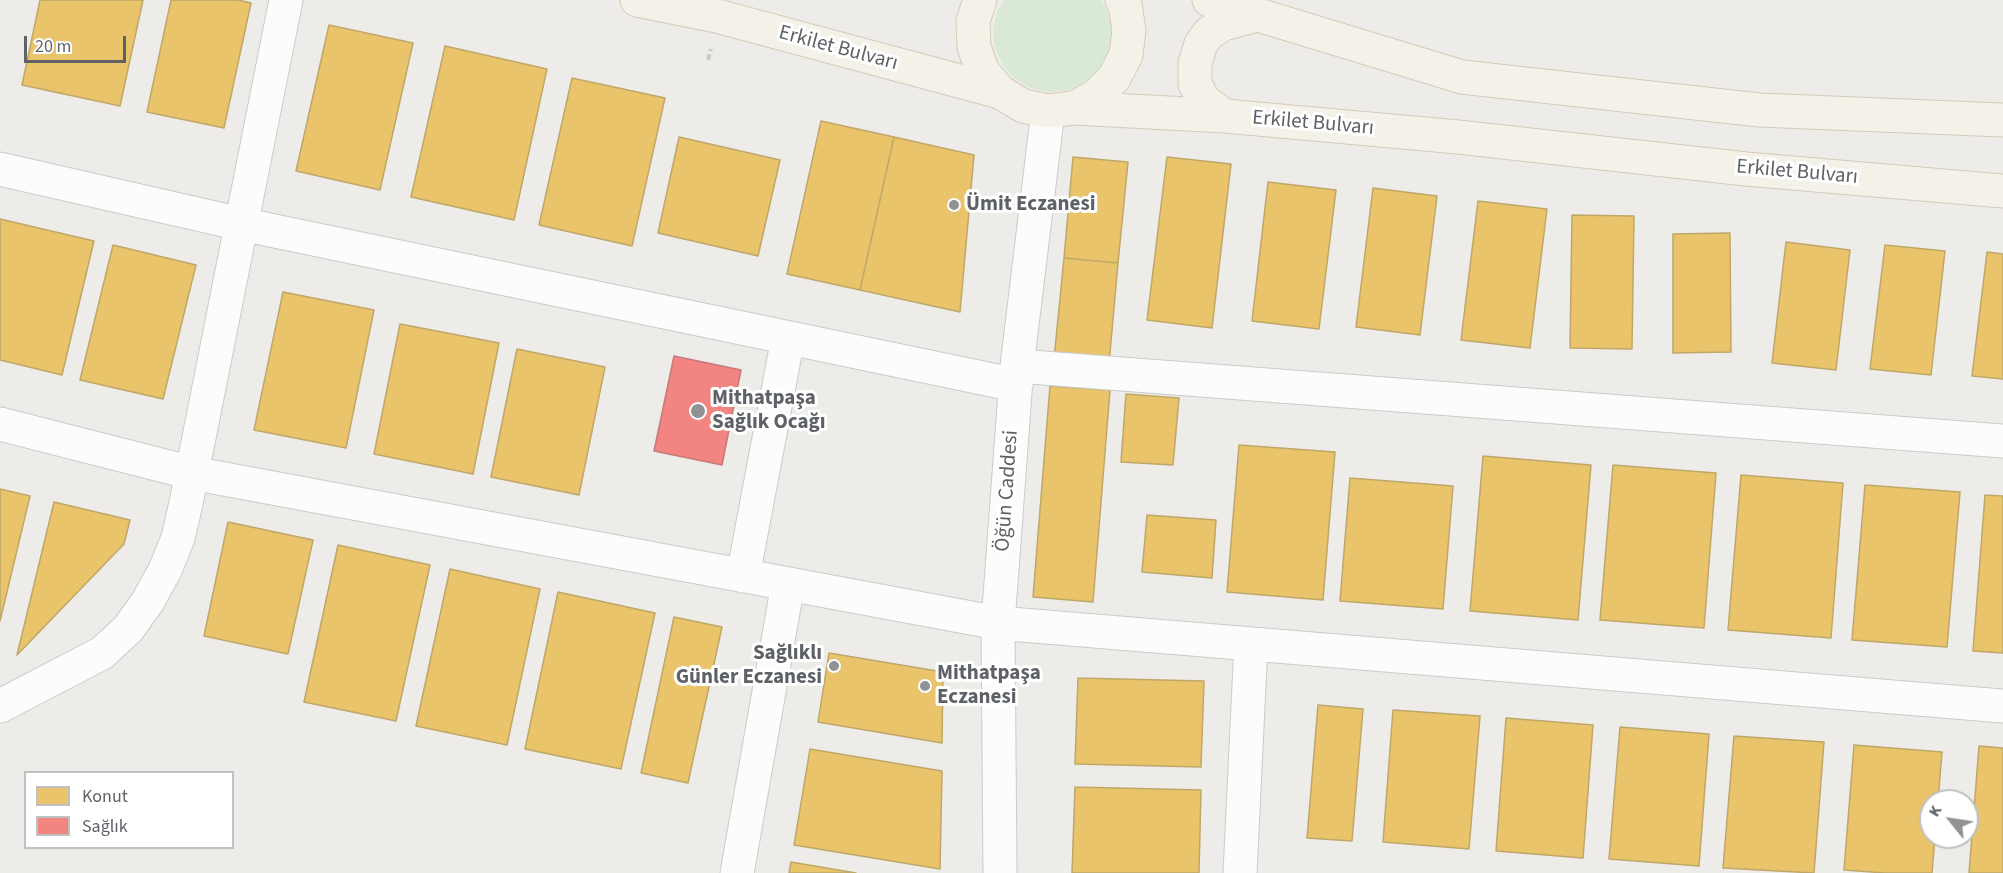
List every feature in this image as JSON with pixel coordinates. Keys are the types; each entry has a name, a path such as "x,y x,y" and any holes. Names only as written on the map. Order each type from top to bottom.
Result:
{"main road":[{"name":"Erkilet Bulvarı","path":"637,0 717,16 1000,92 1023,106 1224,116 1458,137 1746,169 2003,191"},
{"path":"980,0 973,21 974,48 983,72 1000,92"},
{"path":"1061,109 1096,96 1114,78 1126,55 1129,30 1122,0"},
{"path":"1209,0 1462,77 1759,110 2003,120"},
{"path":"1224,116 1204,101 1195,84 1195,63 1201,44 1209,33 1222,24 1257,15"}],"street":[{"path":"0,706 102,653 128,629 148,601 165,570 178,538 286,0"},
{"name":"Öğün Caddesi","path":"1000,873 998,623 1017,376 1061,109"},
{"path":"0,169 241,224 788,338 1017,376 2003,441"},
{"path":"743,576 788,338"},
{"path":"0,424 192,473 998,623 2003,706"},
{"path":"737,873 788,584"},
{"path":"1240,873 1251,644"}],"green space":[{"path":"1004,0 1101,0 1107,10 1112,30 1109,50 1100,68 1087,82 1070,90 1051,92 1032,89 1016,80 1003,66 995,48 993,30 997,11"}],"building: Konut":[{"path":"40,0 143,0 120,106 22,85"},
{"path":"171,0 238,0 251,3 224,128 147,112"},
{"path":"329,25 413,43 380,190 296,171"},
{"path":"445,46 547,69 514,220 411,197"},
{"path":"572,78 665,98 632,246 539,225"},
{"path":"821,121 894,137 860,290 787,274"},
{"path":"679,137 780,160 758,256 658,233"},
{"path":"894,137 974,155 960,312 860,290"},
{"path":"1073,157 1128,162 1118,263 1064,258"},
{"path":"1167,157 1231,164 1212,328 1147,320"},
{"path":"1268,182 1336,190 1319,329 1252,321"},
{"path":"1373,188 1437,196 1420,335 1356,327"},
{"path":"1478,201 1547,209 1530,348 1461,340"},
{"path":"1572,215 1634,216 1632,349 1570,348"},
{"path":"0,219 94,241 62,375 0,360"},
{"path":"1730,233 1731,352 1673,353 1673,234"},
{"path":"1786,242 1850,250 1836,370 1772,363"},
{"path":"113,245 196,265 163,399 80,380"},
{"path":"1885,245 1945,251 1931,375 1870,369"},
{"path":"1987,252 2003,254 2003,379 1972,376"},
{"path":"1064,258 1118,263 1109,364 1054,359"},
{"path":"283,292 374,310 346,448 254,430"},
{"path":"400,324 499,343 473,474 374,454"},
{"path":"517,349 605,367 579,495 491,477"},
{"path":"1050,386 1110,390 1093,602 1033,597"},
{"path":"1126,394 1179,398 1173,465 1121,462"},
{"path":"1239,445 1335,452 1323,600 1227,592"},
{"path":"1483,456 1591,465 1578,620 1470,611"},
{"path":"1613,465 1716,473 1704,628 1600,620"},
{"path":"1741,475 1843,483 1831,638 1728,630"},
{"path":"1350,478 1453,486 1443,609 1340,601"},
{"path":"1865,485 1960,492 1947,647 1852,640"},
{"path":"0,489 30,496 0,621"},
{"path":"1985,495 2003,496 2003,653 1973,651"},
{"path":"54,502 130,520 124,544 17,655"},
{"path":"1147,515 1216,520 1212,578 1142,572"},
{"path":"228,522 313,540 288,654 204,636"},
{"path":"338,545 430,565 396,721 304,702"},
{"path":"450,569 540,589 507,745 416,726"},
{"path":"558,592 655,613 621,769 525,749"},
{"path":"674,617 722,627 688,783 641,773"},
{"path":"829,653 943,672 942,743 818,722"},
{"path":"1078,678 1204,681 1201,767 1075,764"},
{"path":"1318,705 1363,709 1352,841 1307,838"},
{"path":"1393,710 1480,716 1469,849 1383,842"},
{"path":"1506,718 1593,725 1583,858 1496,851"},
{"path":"1620,727 1709,734 1699,866 1609,859"},
{"path":"1734,736 1824,742 1814,873 1723,868"},
{"path":"1854,745 1942,752 1939,789 1919,789 1919,849 1934,849 1932,873 1844,870"},
{"path":"1979,746 2003,748 2003,873 1969,873 1971,849 1979,849 1979,789 1976,789"},
{"path":"810,749 942,771 940,869 794,845"},
{"path":"1075,787 1201,790 1199,873 1072,873"},
{"path":"791,862 856,873 789,873"}],"building: Sağlık":[{"name":"Mithatpaşa Sağlık Ocağı","path":"674,356 741,370 722,465 654,451"}],"place":[{"name":"Ümit Eczanesi","path":"954,205"},
{"name":"Mithatpaşa Sağlık Ocağı","path":"698,411"},
{"name":"Sağlıklı Günler Eczanesi","path":"834,666"},
{"name":"Mithatpaşa Eczanesi","path":"925,686"}]}
